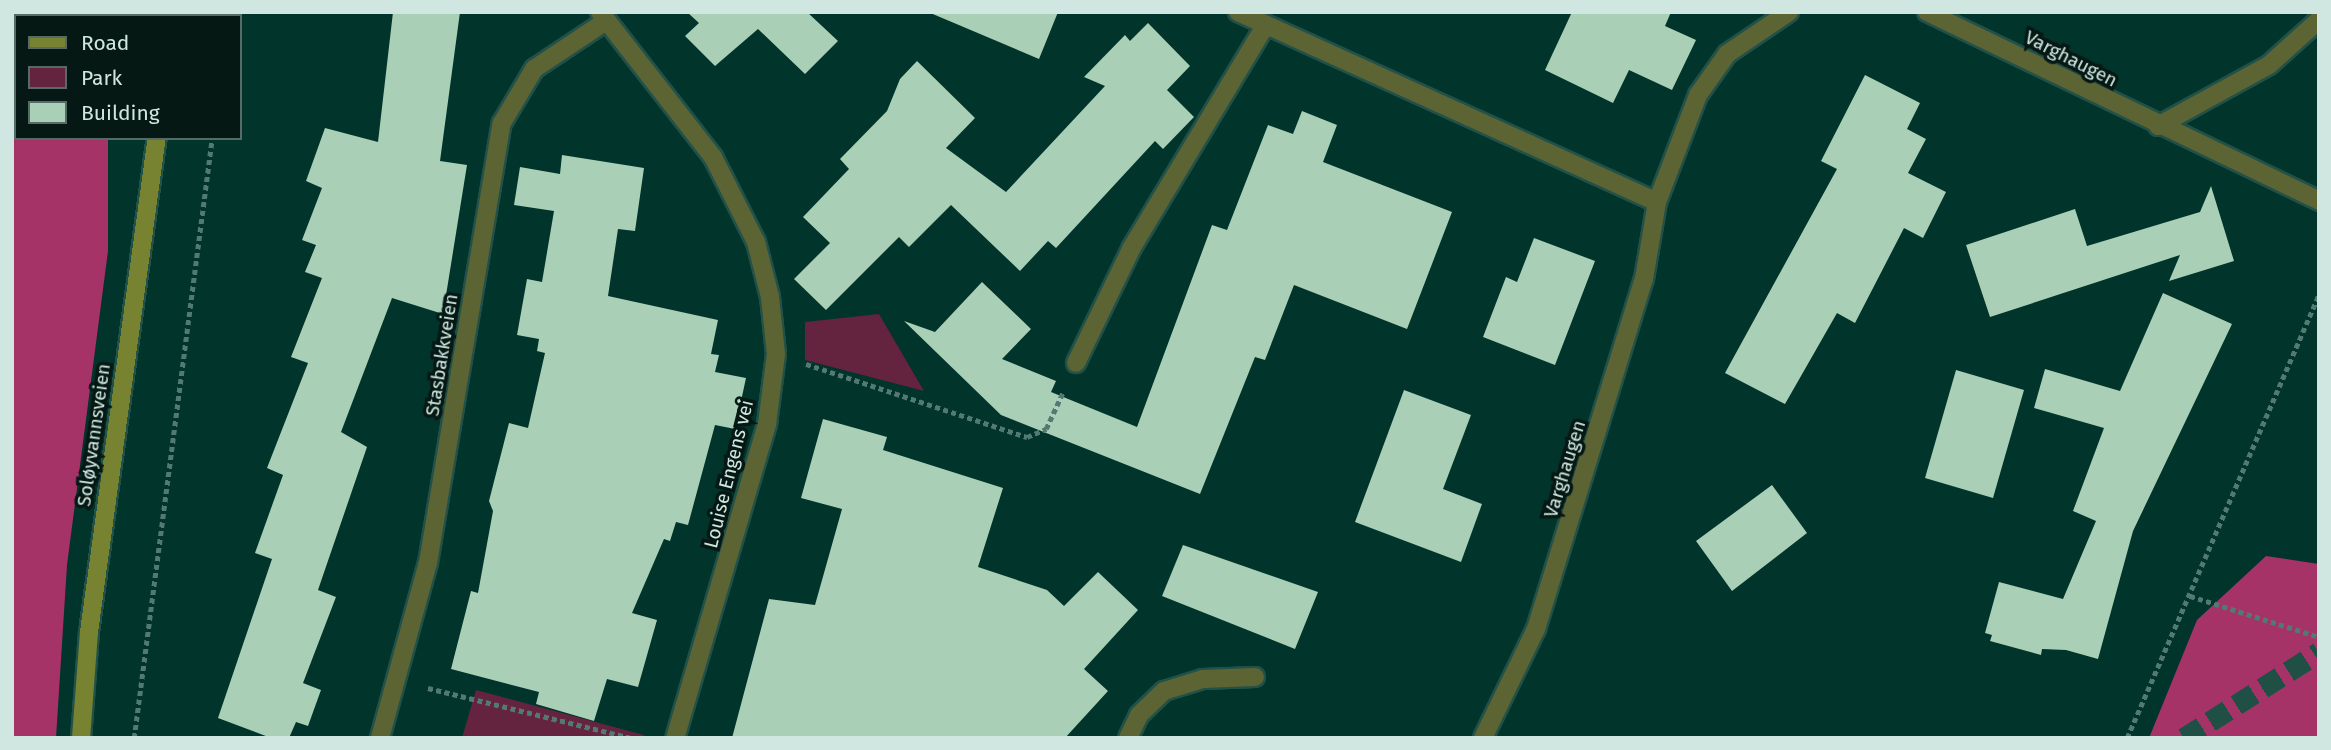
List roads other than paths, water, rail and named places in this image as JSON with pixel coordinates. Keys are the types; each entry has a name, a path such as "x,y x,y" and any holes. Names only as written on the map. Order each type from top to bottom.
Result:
{"street":[{"path":"1238,12 1264,28 1657,202"},
{"name":"Varghaugen","path":"1483,738 1536,629 1644,279 1657,202 1712,75 1727,54 1789,12"},
{"name":"Varghaugen","path":"1927,12 2158,127 2319,201"},
{"name":"Louise Engens vei","path":"603,16 713,157 738,199 770,297 776,354 767,424 675,738"},
{"name":"Stasbakkveien","path":"380,738 428,563 502,123 534,69 603,16"},
{"path":"2158,127 2269,65 2319,20"},
{"path":"1076,363 1131,249 1264,28"},
{"name":"Soløyvannsveien","path":"81,738 92,606 158,140"},
{"path":"1128,738 1139,715 1164,691 1203,679 1255,677"}],"tunnel":[{"path":"2184,738 2319,652"}]}
